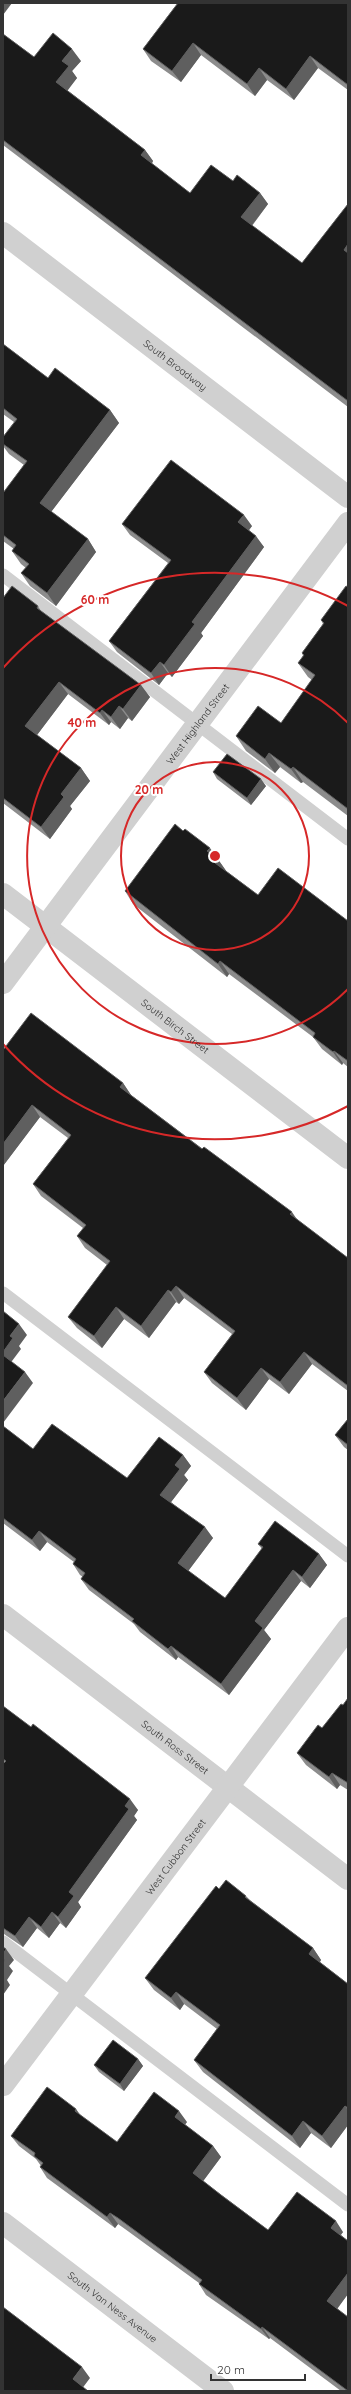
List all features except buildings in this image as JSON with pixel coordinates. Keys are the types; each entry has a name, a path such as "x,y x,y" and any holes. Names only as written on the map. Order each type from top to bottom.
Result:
{"street":[{"name":"South Broadway","path":"3,234 348,498"},
{"name":"West Highland Street","path":"3,983 348,523"},
{"name":"South Birch Street","path":"3,894 348,1158"},
{"name":"South Ross Street","path":"3,1615 348,1880"},
{"name":"West Cubbon Street","path":"3,2085 348,1628"},
{"name":"South Van Ness Avenue","path":"3,2223 223,2391"}],"lane":[{"path":"3,575 348,839"},
{"path":"3,1292 348,1556"},
{"path":"3,1942 348,2205"}]}
